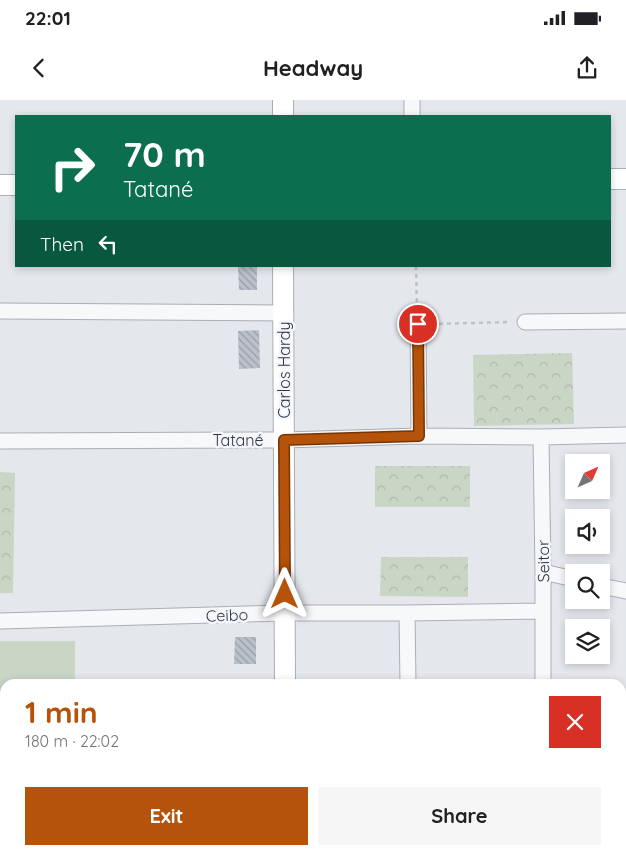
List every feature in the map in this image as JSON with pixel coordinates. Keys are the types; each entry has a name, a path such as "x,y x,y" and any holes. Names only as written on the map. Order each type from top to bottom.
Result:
{"street":[{"path":"283,100 283,115"},
{"path":"412,100 412,115"},
{"path":"611,180 626,179"},
{"path":"0,185 15,185"},
{"name":"Carlos Hardy","path":"284,267 285,679"},
{"path":"0,311 284,313"},
{"path":"525,322 626,321"},
{"path":"418,324 419,436"},
{"name":"Tatané","path":"0,441 284,440 419,436 541,437 626,435"},
{"name":"Seitor","path":"541,437 543,679"},
{"path":"543,572 565,577"},
{"path":"610,588 626,591"},
{"name":"Ceibo","path":"0,621 285,613 543,611"},
{"path":"407,613 408,679"}],"path":[{"path":"416,267 418,324 525,322"}],"green space":[{"path":"572,353 574,424 474,426 473,355"},
{"path":"375,466 470,466 470,507 375,507"},
{"path":"0,472 15,473 13,593 0,593"},
{"path":"381,557 468,557 468,597 380,596"},
{"path":"0,641 75,641 75,679 0,679"}],"building":[{"path":"238,267 257,267 257,290 239,290"},
{"path":"259,330 260,368 239,369 238,331"},
{"path":"235,637 256,637 256,664 234,664"}],"route":[{"path":"285,594 284,440 419,436 418,324"}]}
